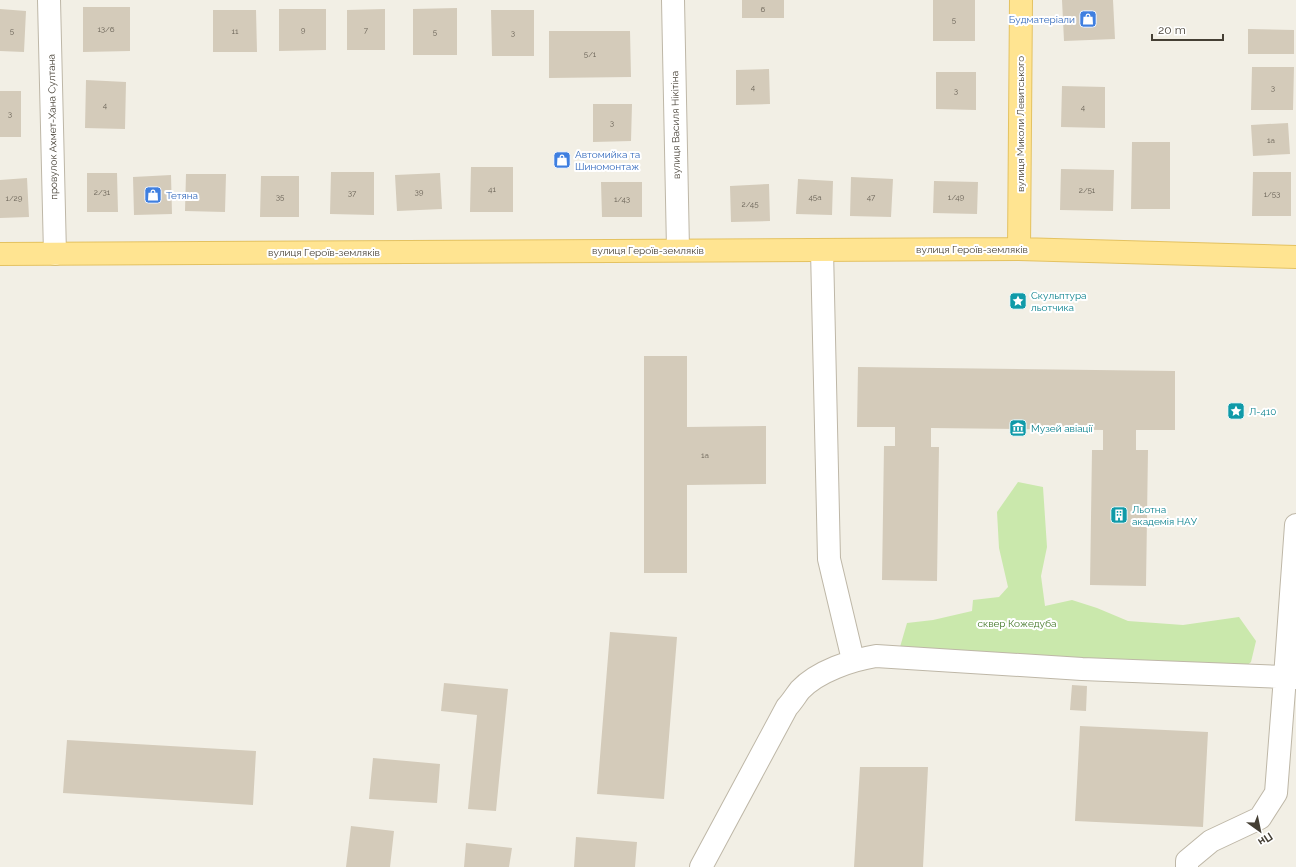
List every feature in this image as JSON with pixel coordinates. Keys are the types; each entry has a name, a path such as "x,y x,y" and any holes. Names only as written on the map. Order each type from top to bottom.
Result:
{"main road":[{"name":"вулиця Миколи Левитського","path":"1019,249 1021,0"},
{"name":"вулиця Героїв-земляків","path":"0,254 1019,249 1296,257"}],"street":[{"name":"провулок Ахмет-Хана Султана","path":"49,0 55,254"},
{"name":"вулиця Василя Нікітіна","path":"673,0 678,250"},
{"path":"822,250 829,559 853,660"},
{"path":"1187,867 1187,861 1210,841 1260,818 1276,793 1290,677 1296,525"},
{"path":"701,867 787,708 796,695 801,689 828,670 853,660 876,656 1082,669 1290,677"}],"green space":[{"name":"сквер Кожедуба","path":"1018,482 1043,487 1047,547 1041,576 1045,606 1072,600 1097,608 1128,621 1183,625 1239,617 1256,641 1251,662 1243,669 1088,663 900,647 907,623 933,620 972,611 973,600 999,597 1008,587 999,548 997,512"}],"building":[{"path":"742,0 784,0 784,18 742,18"},
{"path":"933,0 975,0 975,41 933,41"},
{"name":"Будматеріали","path":"1062,0 1113,0 1115,39 1064,41"},
{"path":"83,7 130,7 130,51 83,52"},
{"path":"457,8 457,55 413,55 413,9"},
{"path":"0,9 26,11 24,52 0,51"},
{"path":"279,9 326,9 326,50 279,51"},
{"path":"385,9 385,50 347,50 347,10"},
{"path":"213,10 256,10 257,52 213,52"},
{"path":"491,10 534,10 534,56 492,56"},
{"path":"1248,29 1294,30 1294,54 1248,54"},
{"path":"549,31 630,31 631,77 549,78"},
{"path":"1252,67 1294,67 1293,110 1251,110"},
{"path":"769,69 770,104 736,105 736,70"},
{"path":"936,72 976,72 976,110 936,109"},
{"path":"86,80 126,82 125,129 85,128"},
{"path":"1062,86 1105,87 1105,128 1061,127"},
{"path":"0,91 21,91 21,137 0,137"},
{"path":"593,104 632,104 631,141 593,142"},
{"path":"1288,123 1290,154 1253,156 1251,125"},
{"path":"1132,142 1170,142 1170,209 1131,209"},
{"path":"471,167 513,167 513,212 470,212"},
{"path":"1061,169 1114,170 1113,211 1060,210"},
{"path":"331,172 374,172 374,215 330,214"},
{"path":"1253,172 1291,172 1291,216 1252,216"},
{"path":"87,173 117,173 118,212 87,212"},
{"path":"440,173 442,209 397,211 395,175"},
{"path":"186,174 226,174 225,212 185,211"},
{"name":"Тетяна","path":"171,175 172,214 134,215 133,177"},
{"path":"261,176 299,176 299,217 260,217"},
{"path":"851,177 893,179 891,217 850,216"},
{"path":"27,178 29,217 0,218 0,180"},
{"path":"798,179 833,181 832,215 796,214"},
{"path":"934,181 978,182 977,214 933,213"},
{"path":"601,182 642,182 642,217 602,217"},
{"path":"769,184 770,221 731,222 730,186"},
{"path":"644,356 687,356 687,427 766,426 766,484 687,485 687,573 644,573"},
{"name":"Льотна академія НАУ","path":"858,367 1175,371 1175,430 1136,430 1136,450 1148,450 1146,586 1090,585 1092,450 1103,450 1103,430 931,428 931,447 939,447 937,581 882,580 884,446 895,446 895,427 857,427"},
{"path":"610,632 677,637 664,799 597,794"},
{"path":"444,683 508,689 496,811 468,809 477,715 441,711"},
{"path":"1072,685 1087,686 1086,711 1070,710"},
{"path":"1080,726 1208,732 1203,827 1075,821"},
{"path":"67,740 256,751 253,805 63,793"},
{"path":"373,758 440,764 437,803 369,799"},
{"path":"860,767 928,767 923,867 854,867"},
{"path":"351,826 394,831 390,867 346,867"},
{"path":"576,837 637,842 635,867 574,867"},
{"path":"466,843 512,848 509,867 464,867"}],"place":[{"name":"Будматеріали","path":"1088,19"},
{"name":"Автомийка та Шиномонтаж","path":"562,160"},
{"name":"Тетяна","path":"153,195"},
{"name":"Скульптура льотчика","path":"1018,301"},
{"name":"Л-410","path":"1236,411"},
{"name":"Музей авіації","path":"1018,428"},
{"name":"Льотна академія НАУ","path":"1119,515"}]}
